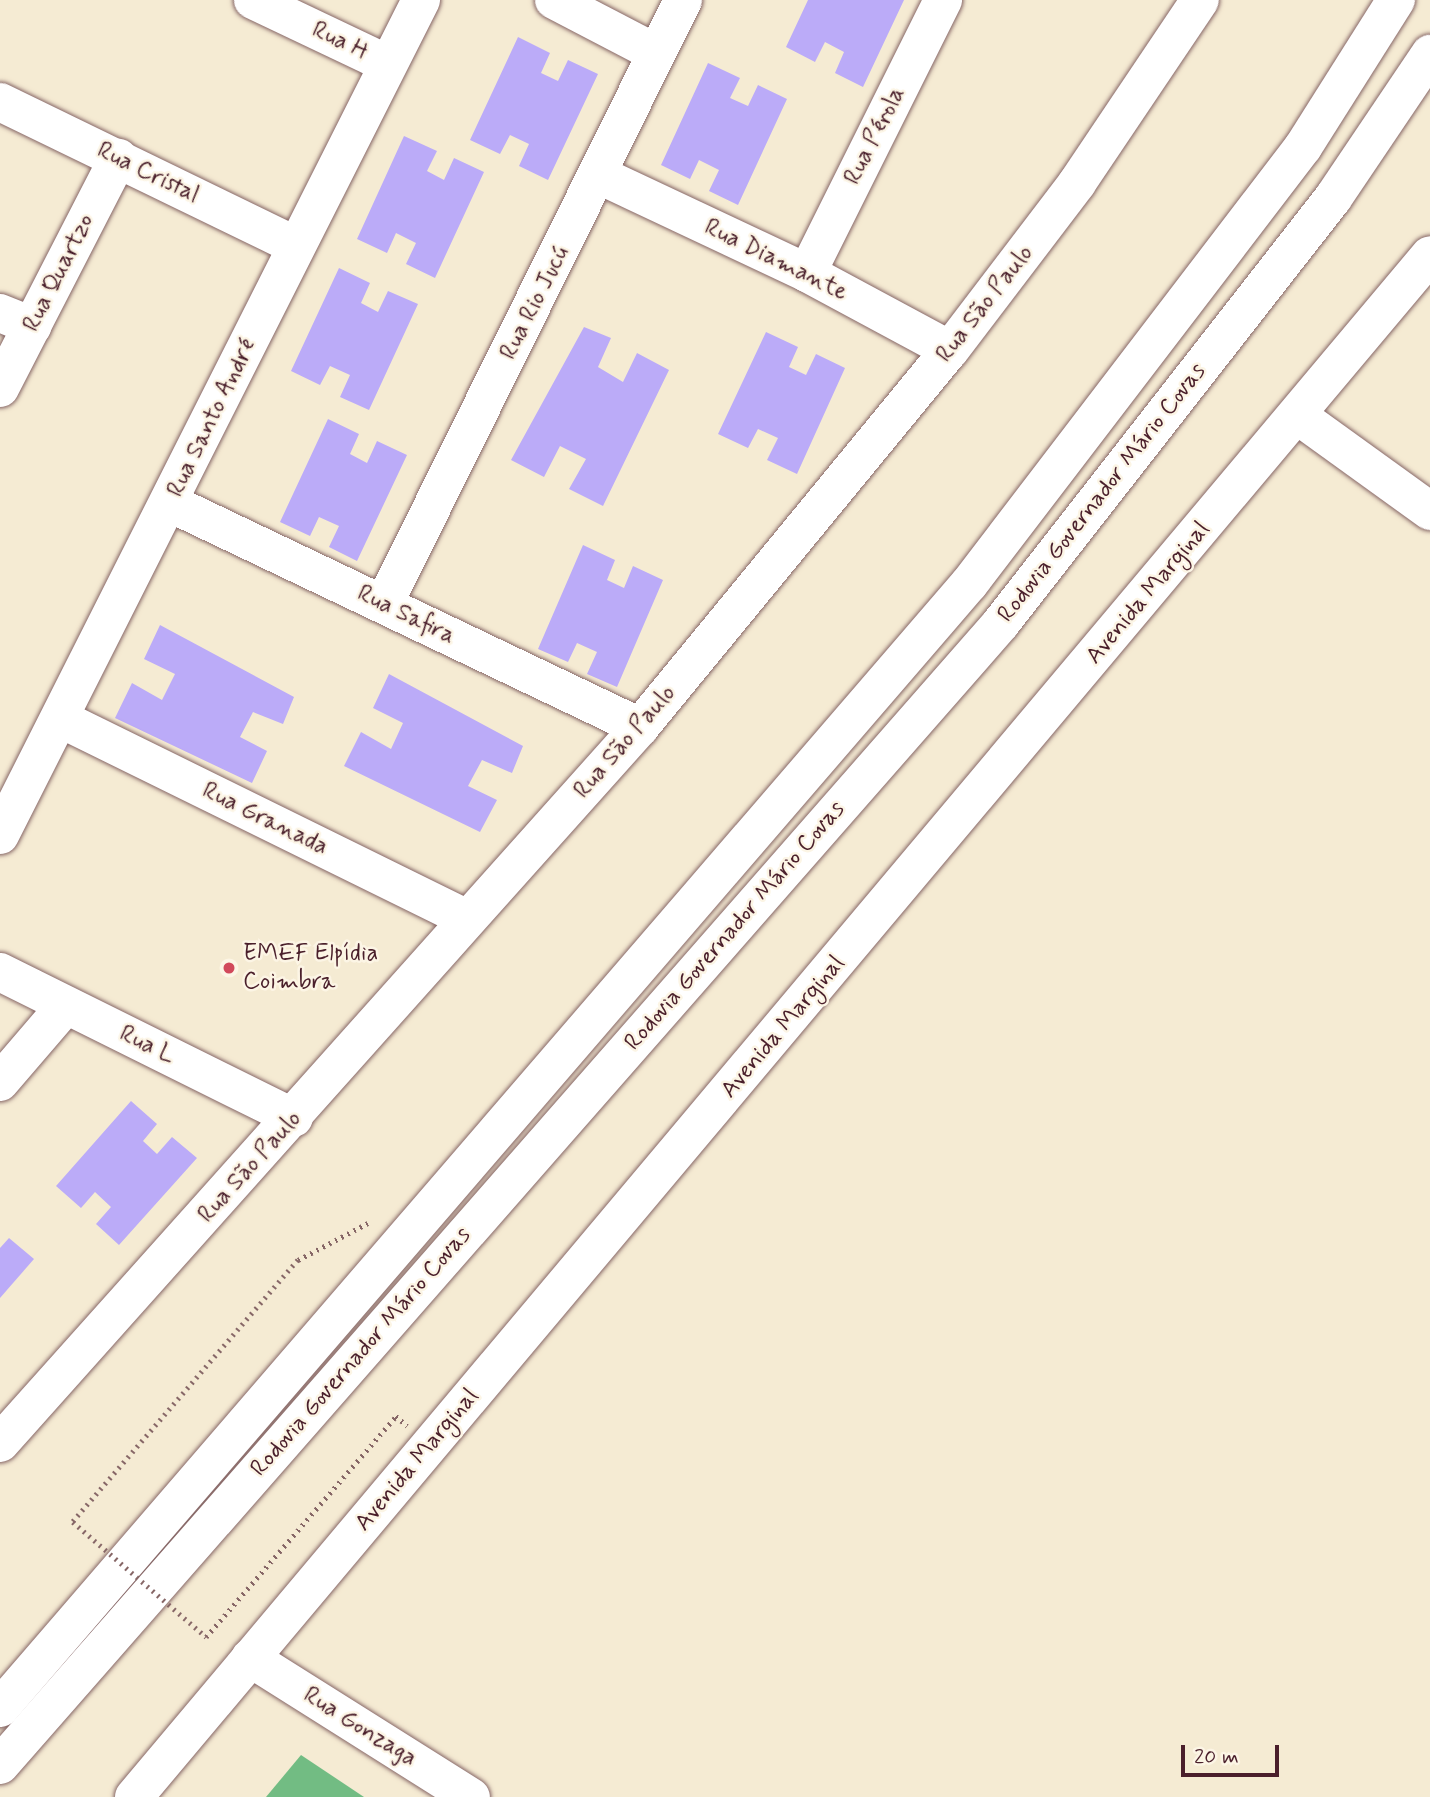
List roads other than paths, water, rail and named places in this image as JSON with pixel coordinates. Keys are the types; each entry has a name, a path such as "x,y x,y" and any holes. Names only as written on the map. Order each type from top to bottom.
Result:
{"street":[{"name":"Rua H","path":"253,0 388,64"},
{"name":"Rua Santo André","path":"0,835 170,503 421,0"},
{"path":"554,0 656,53"},
{"name":"Rua Rio Jucú","path":"384,604 599,175 682,0"},
{"name":"Rua Pérola","path":"807,273 943,0"},
{"name":"Rua São Paulo","path":"8,1421 294,1118 640,727 950,350 1077,183 1200,0"},
{"name":"Rodovia Governador Mário Covas","path":"6,1700 467,1171 968,584 1303,147 1396,0"},
{"name":"Rodovia Governador Mário Covas","path":"0,1765 1001,623 1333,198 1430,54"},
{"name":"Rua Cristal","path":"0,102 296,246"},
{"name":"Rua Quartzo","path":"0,388 16,320 118,158"},
{"name":"Rua Diamante","path":"599,175 807,273 950,350"},
{"name":"Avenida Marginal","path":"134,1797 1430,256"},
{"path":"1297,415 1430,511"},
{"name":"Rua Safira","path":"170,503 640,727"},
{"name":"Rua Granada","path":"61,719 468,919"},
{"name":"Rua L","path":"0,972 294,1118"},
{"path":"0,1082 65,1005"},
{"name":"Rua Gonzaga","path":"250,1658 471,1797"}],"place":[{"name":"EMEF Elpídia Coimbra","path":"229,968"}]}
